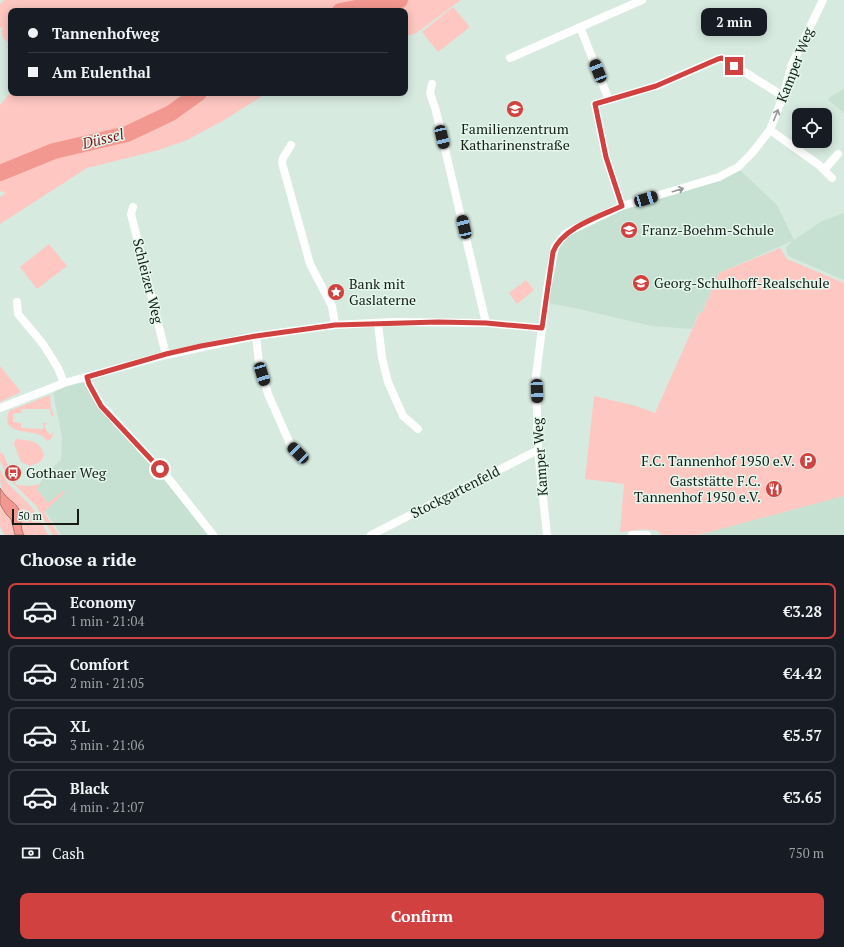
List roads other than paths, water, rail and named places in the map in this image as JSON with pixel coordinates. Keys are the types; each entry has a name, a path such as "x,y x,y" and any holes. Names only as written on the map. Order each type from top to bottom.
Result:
{"street":[{"path":"510,58 642,0"},
{"name":"Kamper Weg","path":"547,535 538,450 536,376 549,274 555,247 565,234 622,206 713,179 729,173 738,167 752,153 770,130 783,96 792,64 823,0"},
{"path":"580,28 609,100"},
{"path":"622,206 606,157 595,104 656,86 722,58 783,96"},
{"path":"432,84 430,93 436,111 486,323"},
{"path":"770,130 819,165 832,178"},
{"path":"291,146 283,158 282,163 303,245 310,264 332,306 335,325"},
{"path":"824,170 838,154"},
{"name":"Schleizer Weg","path":"133,207 131,214 166,354"},
{"path":"17,302 18,314 43,344 58,368 64,384"},
{"path":"378,323 382,358 388,382 403,416 418,430"},
{"path":"0,408 64,384 166,354 256,336 335,325 378,323 486,323 542,328"},
{"path":"256,336 261,369 268,394 291,446 304,457"},
{"path":"87,377 89,384 101,406 169,478 213,535"},
{"name":"Stockgartenfeld","path":"371,535 538,450"},
{"path":"632,535 647,535"}],"waterway":[{"name":"Düssel","path":"356,8 400,0"},
{"name":"Düssel","path":"0,173 54,151 127,134 171,113 195,96"}],"place":[{"name":"Familienzentrum Katharinenstraße","path":"515,109"},
{"name":"Franz-Boehm-Schule","path":"629,230"},
{"name":"Georg-Schulhoff-Realschule","path":"641,283"},
{"name":"Bank mit Gaslaterne","path":"336,292"},
{"name":"F.C. Tannenhof 1950 e.V.","path":"808,461"},
{"name":"Gothaer Weg","path":"13,473"},
{"name":"Gaststätte F.C. Tannenhof 1950 e.V.","path":"774,489"}]}
